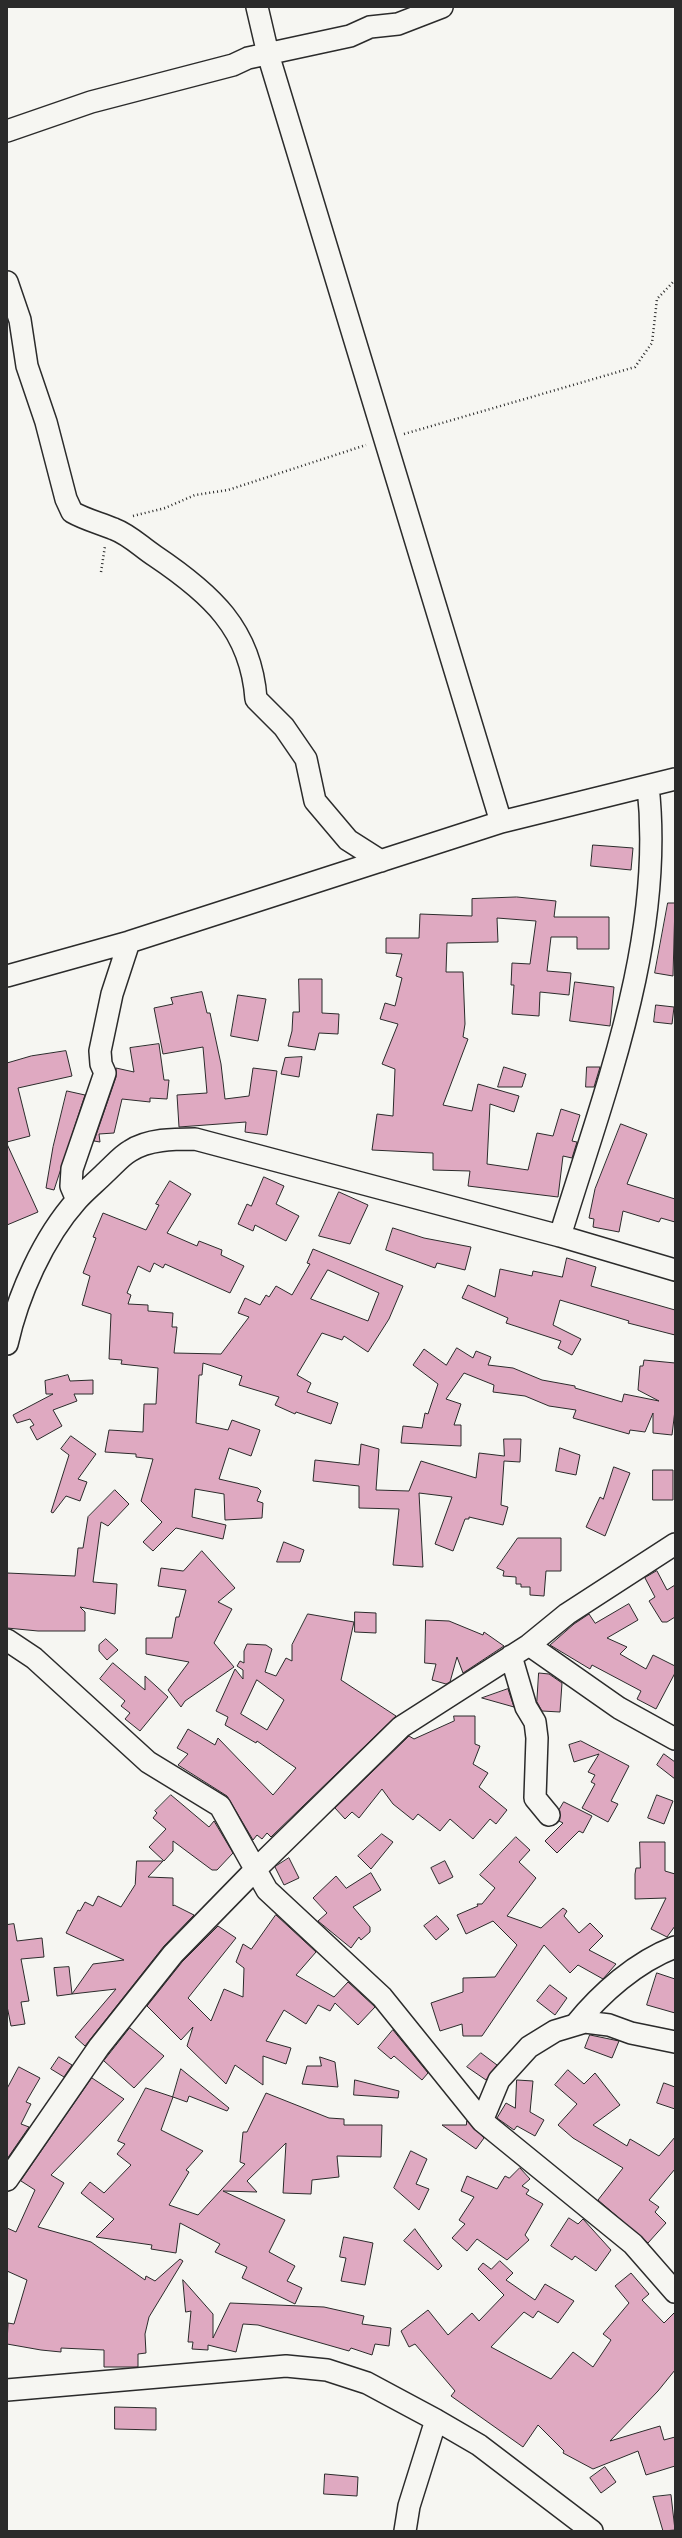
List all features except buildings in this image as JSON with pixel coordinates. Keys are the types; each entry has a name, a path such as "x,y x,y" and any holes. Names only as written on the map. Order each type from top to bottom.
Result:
{"street":[{"path":"257,7 268,54 387,439 501,822"},
{"path":"7,131 91,102 233,65 248,58 350,36 370,27 398,24 442,7"},
{"path":"7,282 20,320 27,366 42,411 66,499 72,512 95,524 114,529 136,541 204,591 230,621 254,674 256,699 284,727 306,759 315,801 348,840 381,861"},
{"path":"7,976 129,942 501,822 675,779"},
{"path":"560,1236 614,1059 636,971 652,855 652,820 648,786"},
{"path":"77,1200 71,1186 72,1169 105,1073 101,1064 100,1051 112,994 129,942"},
{"path":"7,1344 15,1310 56,1229 77,1200 130,1151 149,1142 194,1139 560,1236 675,1270"},
{"path":"7,2180 98,2047 173,1954 256,1869 401,1727 529,1645 567,1614 671,1551"},
{"path":"7,1640 34,1658 148,1762 220,1806 256,1869 266,1890 382,1997 482,2120 634,2244 675,2292"},
{"path":"529,1645 619,1708 675,1739"},
{"path":"511,1656 526,1707 535,1722 538,1738 535,1798 549,1815"},
{"path":"575,2025 594,2002 621,1979 662,1952 675,1946"},
{"path":"482,2120 499,2080 529,2047 555,2031 585,2022 609,2025 631,2033 675,2042"},
{"path":"7,2390 286,2366 327,2370 367,2382 478,2445 592,2531"},
{"path":"405,2531 408,2506 436,2420"}],"path":[{"path":"101,572 106,543 114,529 122,520 165,508 195,495 228,490 387,439 635,367 652,343 657,299 675,280"}]}
